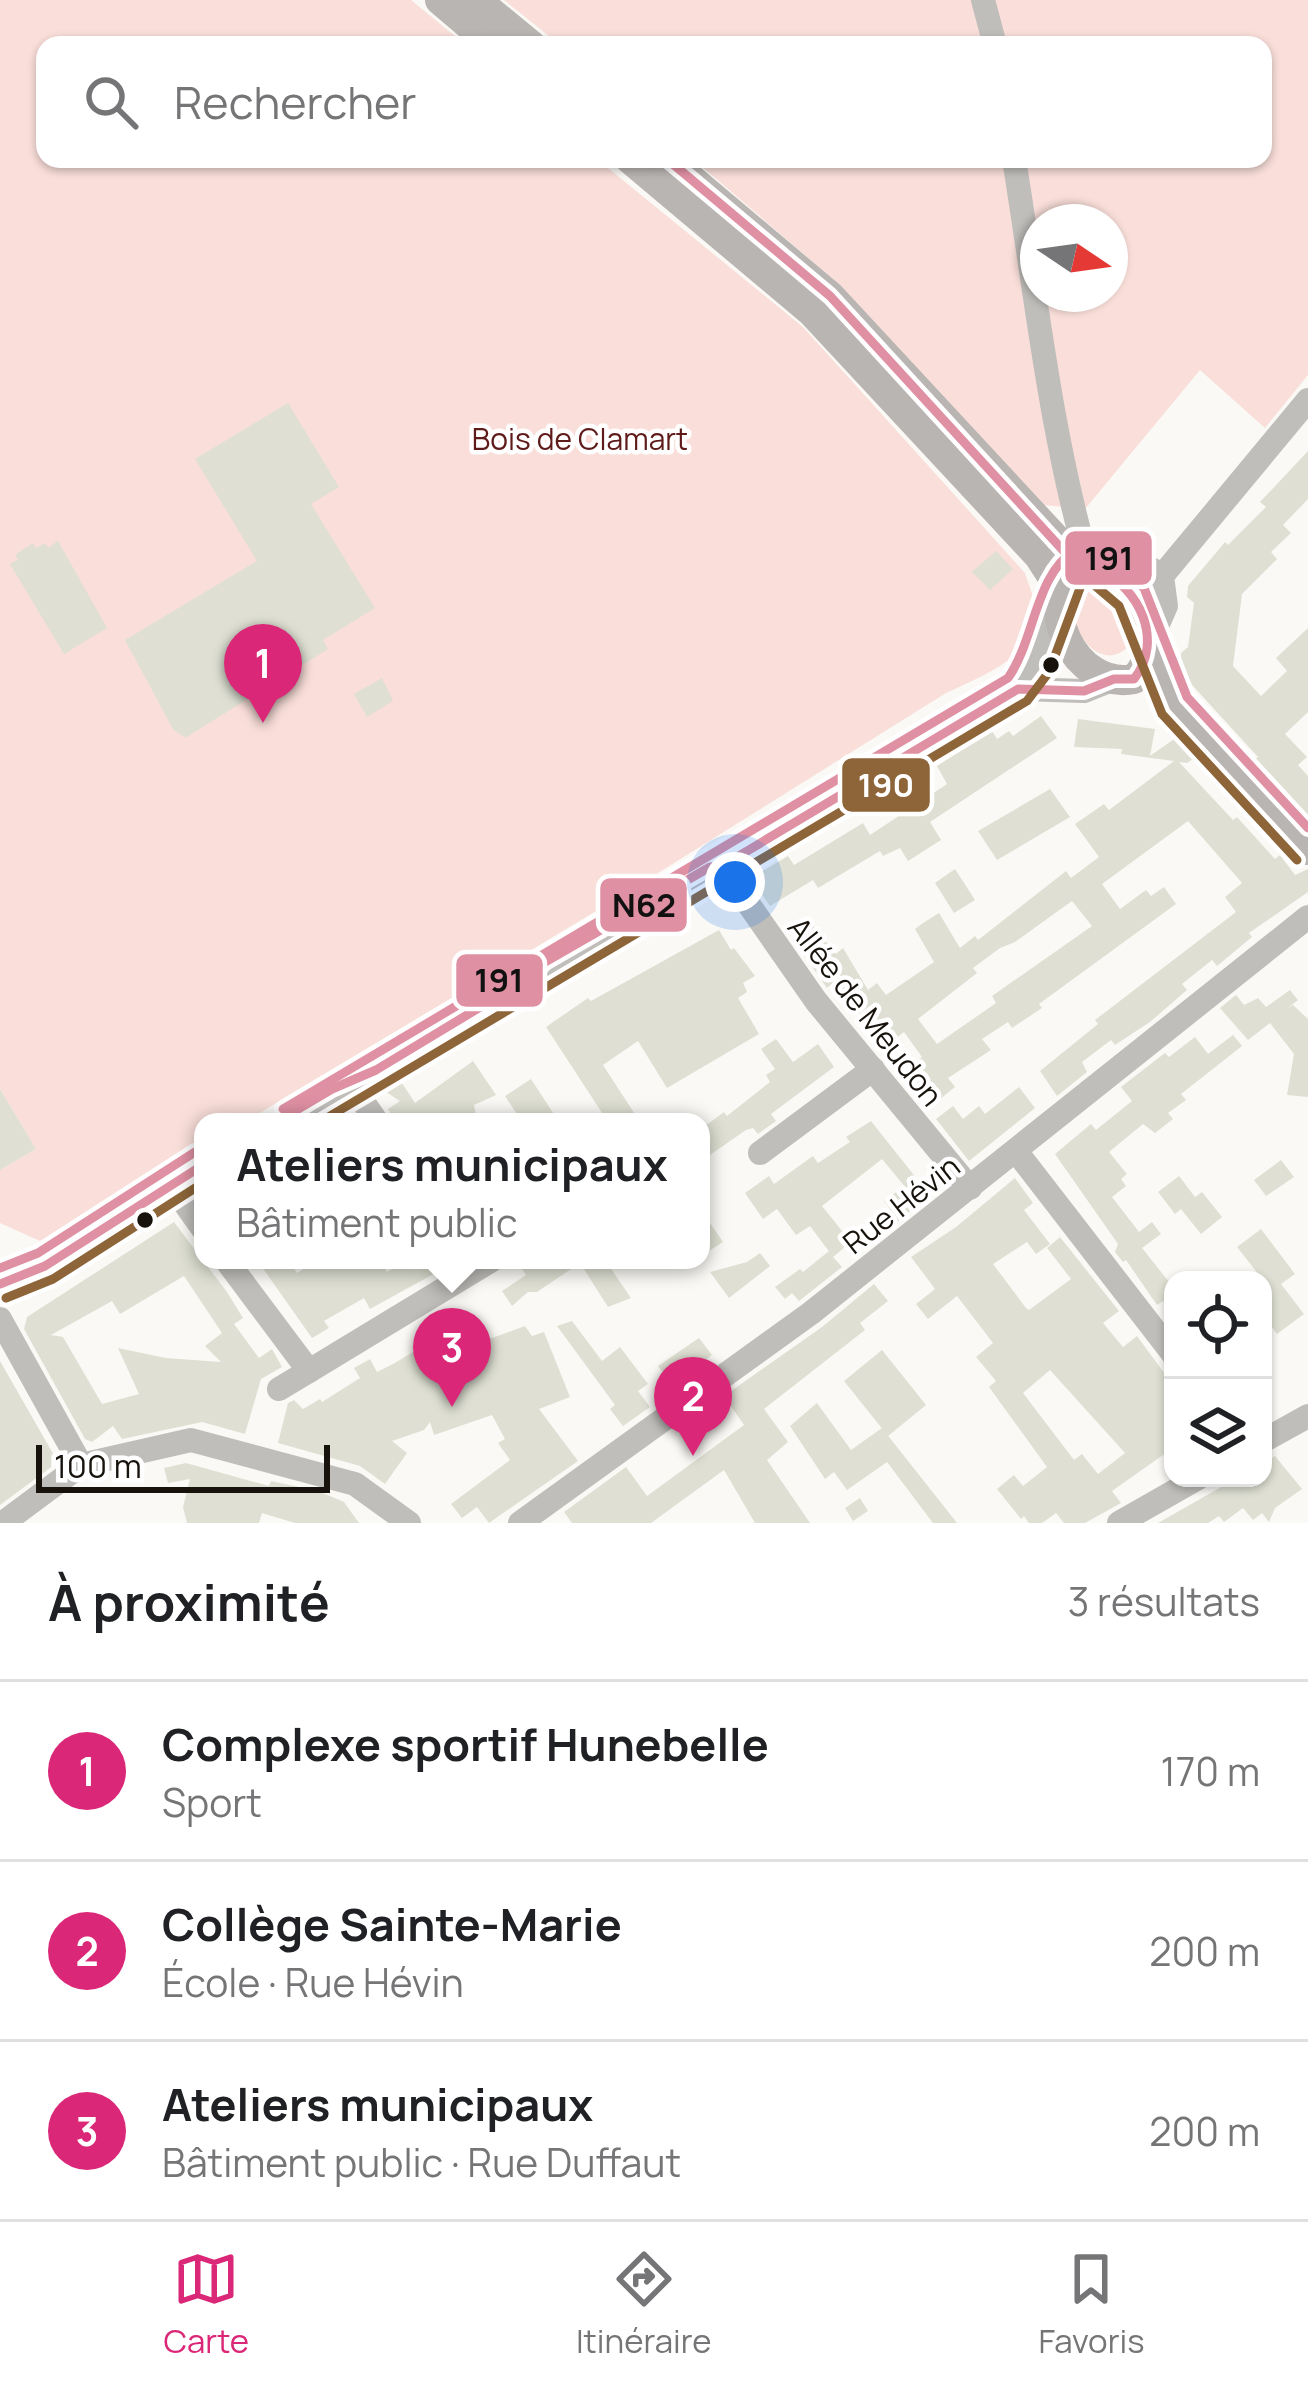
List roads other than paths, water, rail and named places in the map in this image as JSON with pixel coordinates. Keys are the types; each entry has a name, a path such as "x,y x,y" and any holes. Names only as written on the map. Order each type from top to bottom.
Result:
{"main road":[{"path":"440,0 483,36"},
{"path":"476,0 520,36"},
{"path":"640,168 812,312 1040,556 1059,598 1065,638 1080,660 1174,705"},
{"path":"678,168 830,296 1089,566 1132,597 1174,705 1308,850"},
{"path":"1059,598 1067,573 1089,566"},
{"path":"1119,680 1142,672 1151,647"}],"street":[{"path":"982,0 992,36"},
{"path":"1015,168 1043,338 1044,376 1070,502 1089,566 1119,560 1150,567 1162,576 1166,606 1151,647"},
{"path":"1162,576 1300,427 1308,400"},
{"path":"305,1113 1018,688 1035,666 1059,598"},
{"path":"1018,688 1084,691 1119,680"},
{"name":"Allée de Meudon","path":"722,866 816,1000 970,1188"},
{"name":"Rue Hévin","path":"520,1523 811,1313 1308,917"},
{"path":"760,1154 873,1069"},
{"path":"291,1113 332,1089 352,1084"},
{"path":"352,1084 371,1113"},
{"path":"1016,1151 1164,1342"},
{"path":"174,1188 194,1172"},
{"path":"0,1284 46,1266 98,1229 194,1180"},
{"path":"174,1188 194,1216"},
{"path":"233,1269 308,1371"},
{"path":"280,1389 469,1269"},
{"path":"0,1319 75,1469"},
{"path":"1272,1437 1308,1416"},
{"path":"3,1523 75,1469 169,1444 201,1442 355,1484 409,1523"},
{"path":"1119,1523 1182,1487"}],"place":[{"name":"Complexe sportif Hunebelle","path":"263,723"},
{"name":"Ateliers municipaux","path":"452,1407"},
{"name":"Collège Sainte-Marie","path":"693,1456"}],"park label":[{"name":"Bois de Clamart","path":"580,438"}]}
